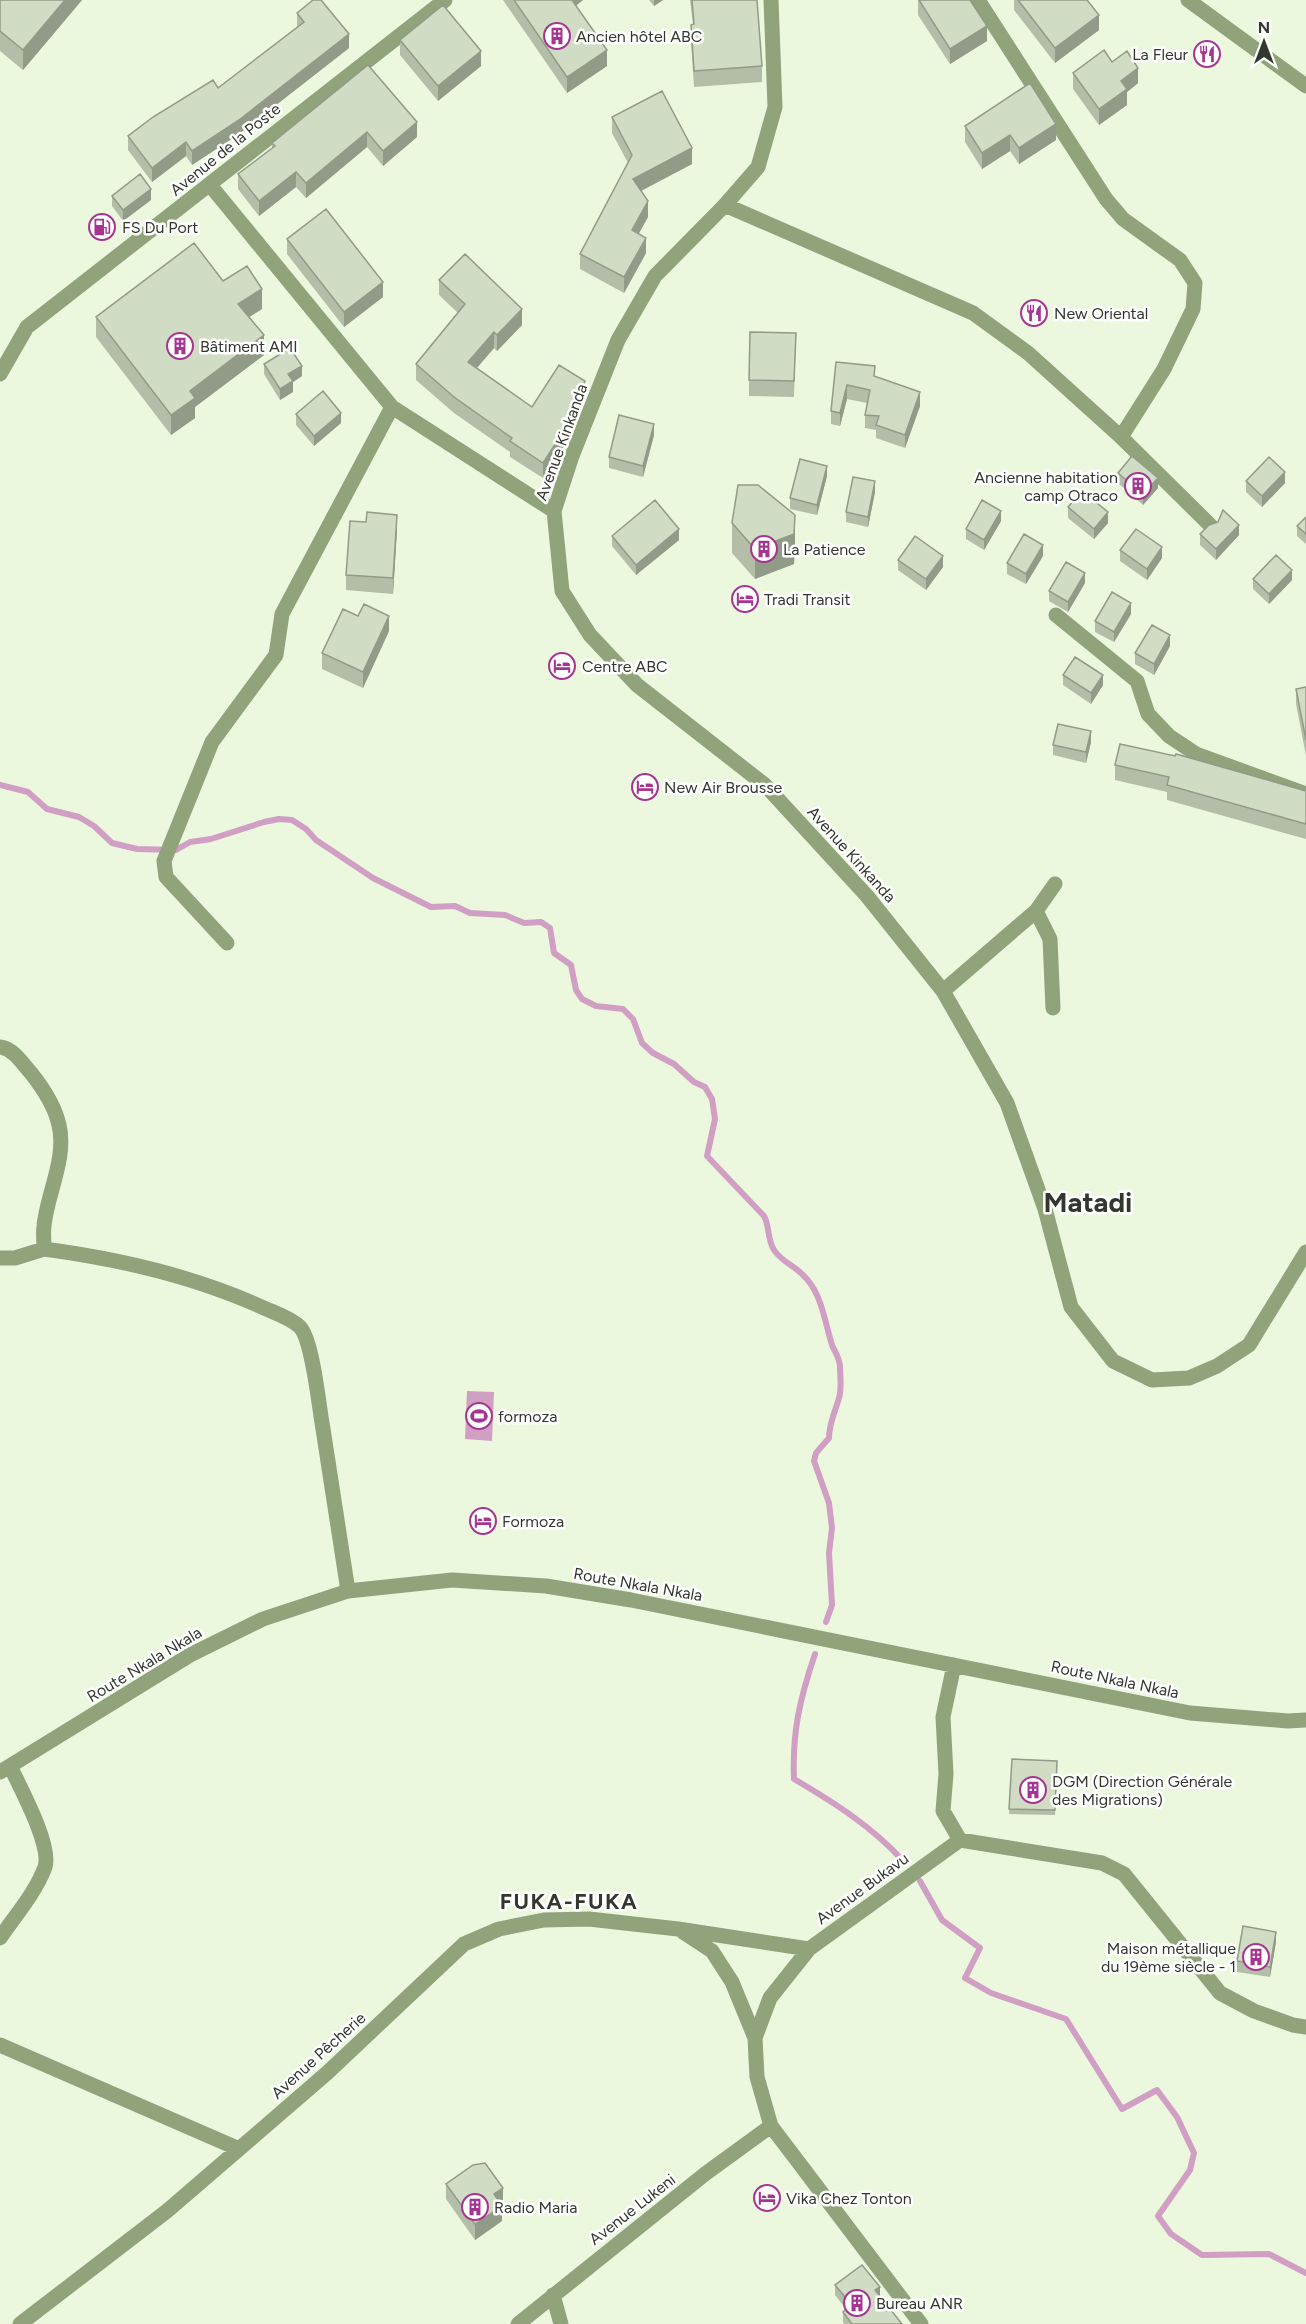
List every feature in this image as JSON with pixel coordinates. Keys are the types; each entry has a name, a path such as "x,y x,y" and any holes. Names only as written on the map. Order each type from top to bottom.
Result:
{"street":[{"name":"Avenue de la Poste","path":"0,374 27,327 445,0"},
{"name":"Avenue Kinkanda","path":"771,0 775,107 758,167 724,206 655,276 618,340 572,456 554,511 562,591 590,635 637,684 765,785 867,896 943,992 1007,1104 1045,1209 1071,1307 1113,1361 1152,1380 1189,1378 1217,1366 1249,1345 1306,1252"},
{"path":"978,0 1106,199 1123,219 1180,260 1195,283 1193,309 1164,369 1121,437"},
{"path":"1188,0 1306,86"},
{"path":"210,185 392,407 554,511"},
{"path":"724,206 973,313 1028,353 1121,437 1211,526"},
{"path":"227,943 166,877 164,861 212,742 276,655 282,614 392,407"},
{"path":"1056,615 1137,681 1148,714 1169,736 1196,754 1306,794"},
{"path":"943,992 1036,911 1055,884"},
{"path":"1036,911 1050,939 1053,1008"},
{"path":"0,1047 5,1047 16,1056 36,1079 52,1106 60,1127 60,1151 44,1226 44,1249"},
{"path":"0,1258 15,1258 44,1249 128,1263 186,1278 249,1301 290,1320 301,1328 308,1346 348,1591"},
{"name":"Route Nkala Nkala","path":"5,1769 190,1655 263,1619 348,1591 452,1580 546,1586 631,1600 1190,1713 1288,1721 1306,1720"},
{"path":"954,1665 943,1717 946,1774 943,1811 960,1840 1102,1863 1124,1874 1220,1993 1254,2011 1293,2025 1306,2027"},
{"path":"0,1938 21,1909 46,1864 41,1833 5,1769"},
{"name":"Avenue Bukavu","path":"921,2324 771,2126 757,2077 755,2038 770,1998 809,1949 960,1840"},
{"name":"Avenue Pêcherie","path":"21,2324 167,2211 327,2073 464,1944 499,1929 544,1920 589,1919 678,1929 809,1949"},
{"path":"678,1929 712,1951 732,1982 755,2038"},
{"path":"0,2045 239,2149"},
{"name":"Avenue Lukeni","path":"518,2324 705,2174 771,2126"},
{"path":"553,2295 561,2324"}],"shaded area":[{"name":"formoza","path":"467,1391 494,1392 492,1441 465,1439"}],"building":[{"path":"0,0 65,0 23,50 0,31"},
{"path":"313,0 321,0 349,34 239,120 192,151 186,142 152,168 128,136 153,117 213,80 218,88 304,22 297,13"},
{"name":"Ancien hôtel ABC","path":"514,0 572,0 607,50 567,77"},
{"path":"692,0 757,0 762,66 694,71"},
{"path":"919,0 970,0 987,26 950,49"},
{"path":"1018,0 1087,0 1099,15 1055,48"},
{"path":"443,5 481,51 438,86 400,40"},
{"path":"1104,50 1112,62 1127,51 1138,68 1121,81 1127,89 1099,109 1073,73"},
{"path":"368,65 417,122 383,151 367,132 306,183 296,172 259,201 238,174 275,146 272,143"},
{"path":"1030,83 1056,124 1019,148 1010,135 982,153 965,126"},
{"path":"662,91 692,148 633,179 648,201 632,230 646,238 624,277 580,254 632,155 612,117"},
{"path":"140,174 151,189 123,210 112,196"},
{"path":"326,209 383,282 344,312 287,239"},
{"name":"Bâtiment AMI","path":"194,243 223,281 247,266 262,289 238,304 264,335 190,391 195,398 171,415 96,317"},
{"path":"465,254 522,309 497,335 494,332 468,362 532,407 559,365 585,381 567,426 543,463 510,441 512,438 454,397 416,364 465,304 439,280"},
{"path":"750,332 796,333 794,381 749,380"},
{"path":"290,348 302,366 288,374 293,381 280,389 264,364"},
{"path":"836,362 875,366 874,376 920,392 905,435 876,425 879,416 865,415 870,390 847,385 840,413 831,411"},
{"path":"323,391 341,413 314,436 296,414"},
{"path":"619,415 654,424 643,466 609,457"},
{"path":"1132,456 1158,478 1143,494 1118,473"},
{"path":"1269,457 1285,472 1262,496 1246,481"},
{"path":"800,459 827,466 817,505 790,498"},
{"path":"853,477 875,481 868,517 846,512"},
{"path":"738,485 758,485 795,515 794,534 755,549 732,523"},
{"path":"1082,491 1108,512 1094,529 1068,507"},
{"path":"655,500 679,529 636,565 612,536"},
{"path":"982,500 1001,511 984,540 966,529"},
{"path":"1223,510 1239,525 1216,549 1200,534 1209,525 1218,522"},
{"path":"367,512 397,515 393,578 346,575 350,521 366,522"},
{"path":"1306,517 1306,534 1297,526"},
{"path":"1136,529 1162,547 1147,569 1120,550"},
{"path":"1024,534 1043,545 1026,574 1007,563"},
{"path":"915,536 943,556 926,579 898,560"},
{"path":"1276,555 1292,570 1269,594 1253,579"},
{"path":"1066,562 1085,573 1068,602 1049,591"},
{"path":"1112,592 1131,603 1114,632 1095,621"},
{"path":"364,604 389,616 363,672 322,653 343,609 358,616"},
{"path":"1152,625 1170,635 1154,664 1135,653"},
{"path":"1075,657 1103,675 1091,693 1063,675"},
{"path":"1306,687 1306,740 1296,689"},
{"path":"1058,724 1091,731 1086,752 1053,745"},
{"path":"1120,744 1175,756 1176,754 1306,791 1306,824 1167,785 1169,777 1115,765"},
{"name":"DGM (Direction Générale des Migrations)","path":"1012,1759 1057,1761 1055,1810 1009,1809"},
{"name":"Maison métallique du 19ème siècle - 1","path":"1243,1926 1276,1932 1270,1967 1237,1961"},
{"name":"Radio Maria","path":"485,2163 503,2188 494,2194 502,2206 475,2224 446,2184 473,2165"},
{"path":"862,2265 880,2287 875,2290 902,2324 852,2324 843,2312 851,2304 835,2285"}],"waterway":[{"path":"0,785 28,792 47,809 79,817 94,826 112,843 137,849 176,850 190,842 211,839 264,822 279,819 292,820 306,829 316,840 373,878 431,907 455,906 470,913 505,915 524,923 541,922 550,928 554,953 571,965 576,990 582,999 596,1006 623,1009 633,1019 642,1043 653,1053 674,1064 694,1082 705,1087 712,1099 715,1119 707,1156 764,1216 774,1250 809,1281 818,1298 832,1345 839,1360 841,1382 829,1438 816,1453 814,1461 829,1503 832,1528 829,1553 832,1605 826,1622"},
{"path":"815,1654 798,1715 794,1746 794,1779 866,1826 903,1861"},
{"path":"920,1881 942,1920 980,1948 965,1978 991,1993 1066,2019 1122,2109 1157,2090 1177,2117 1194,2153 1190,2170 1158,2216 1171,2234 1202,2255 1269,2254 1306,2273"}],"place":[{"name":"Ancien hôtel ABC","path":"557,36"},
{"name":"La Fleur","path":"1207,54"},
{"name":"FS Du Port","path":"102,227"},
{"name":"New Oriental","path":"1034,313"},
{"name":"Bâtiment AMI","path":"180,346"},
{"name":"Ancienne habitation camp Otraco","path":"1138,486"},
{"name":"La Patience","path":"764,549"},
{"name":"Tradi Transit","path":"745,599"},
{"name":"Centre ABC","path":"562,666"},
{"name":"New Air Brousse","path":"645,787"},
{"name":"formoza","path":"479,1416"},
{"name":"Formoza","path":"483,1521"},
{"name":"DGM (Direction Générale des Migrations)","path":"1033,1790"},
{"name":"Maison métallique du 19ème siècle - 1","path":"1256,1957"},
{"name":"Vika Chez Tonton","path":"767,2198"},
{"name":"Radio Maria","path":"475,2207"},
{"name":"Bureau ANR","path":"857,2303"}],"district":[{"name":"Matadi","path":"1088,1202"},
{"name":"FUKA-FUKA","path":"569,1901"}]}
